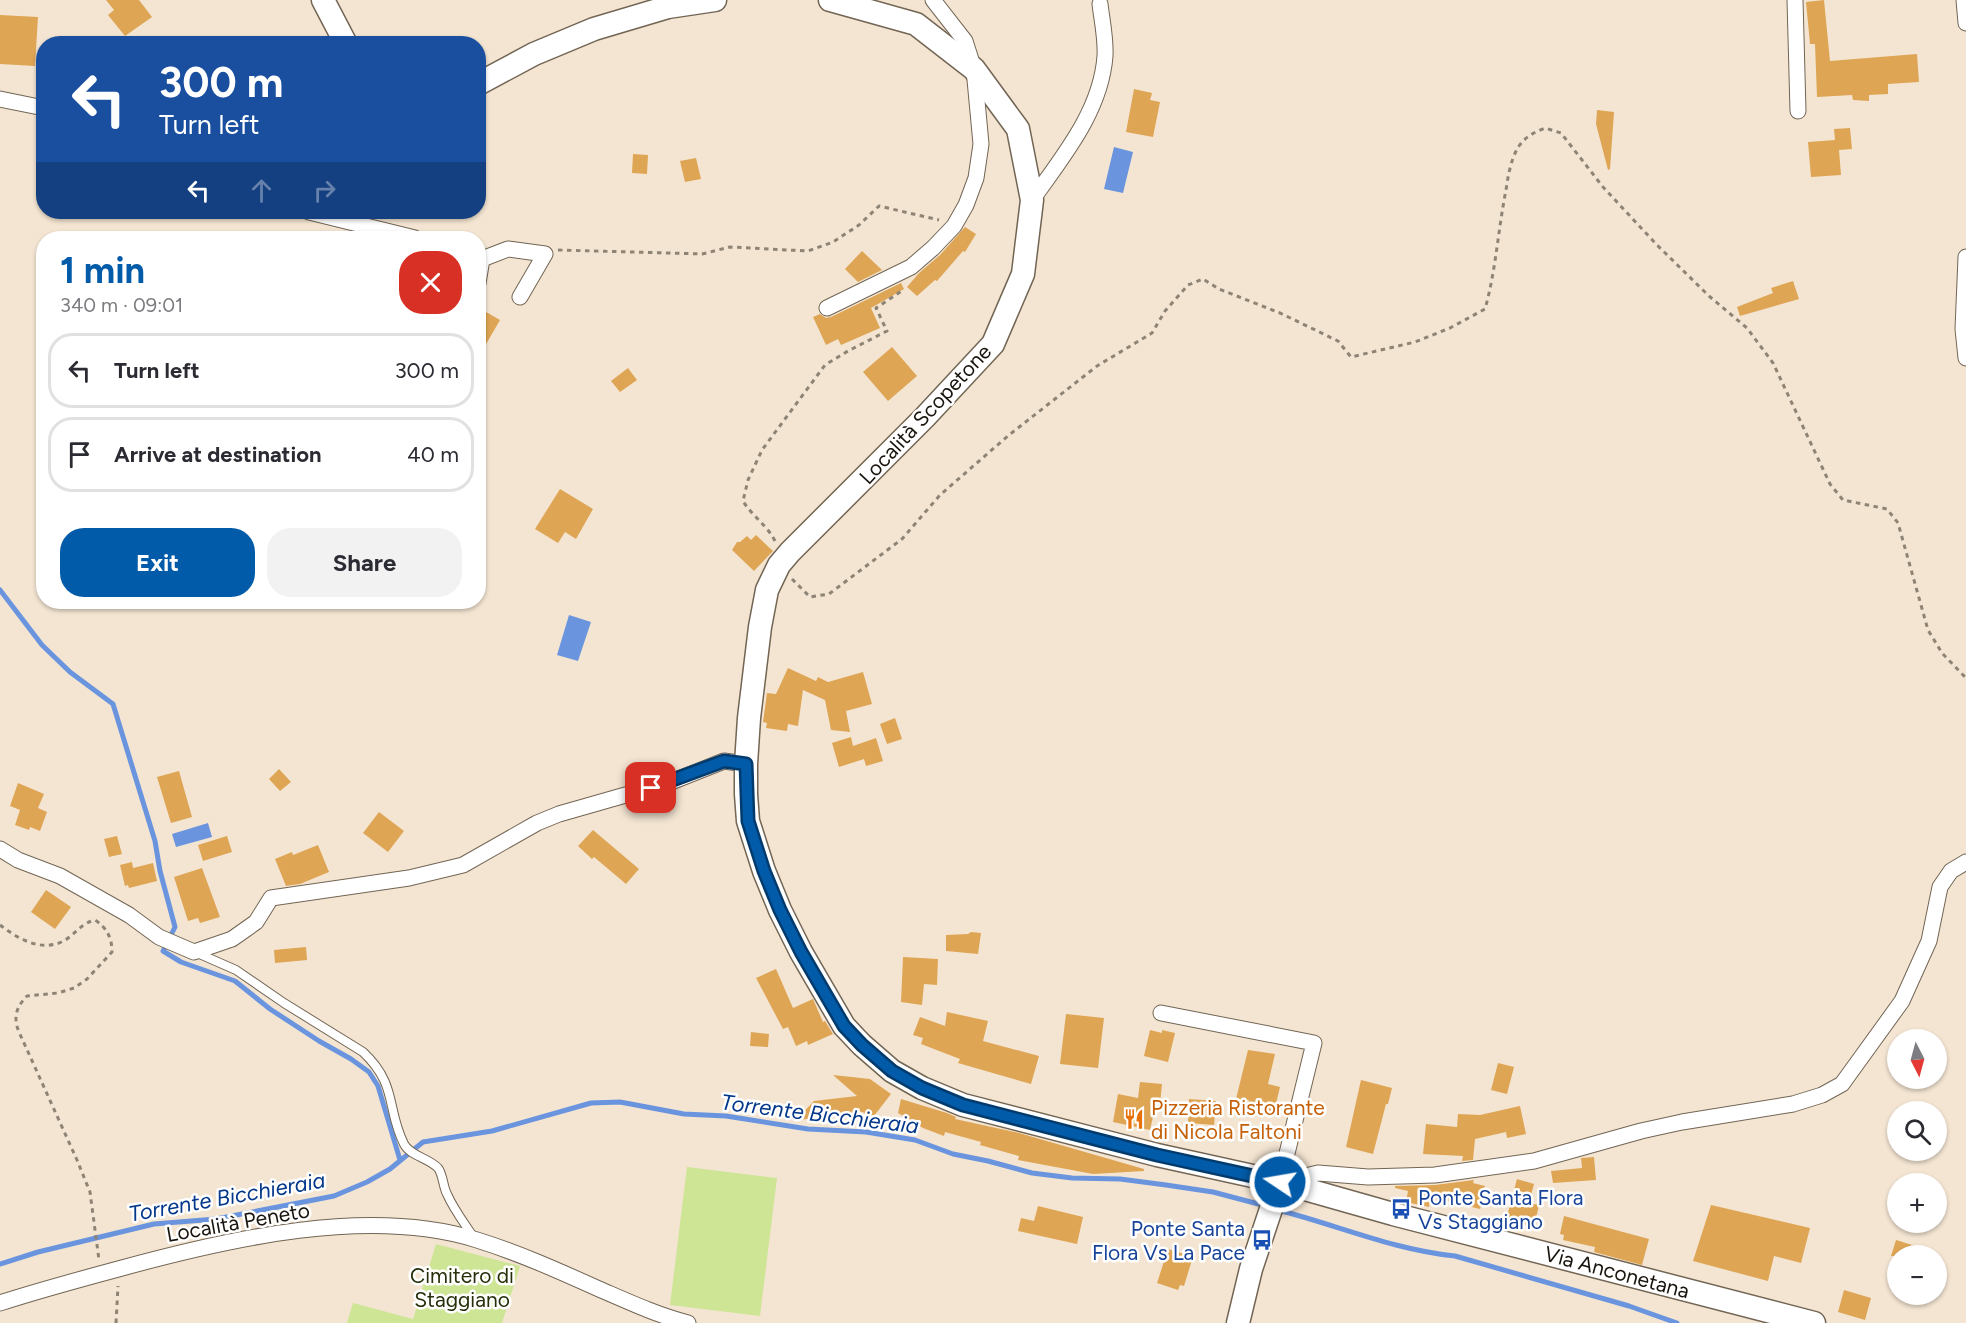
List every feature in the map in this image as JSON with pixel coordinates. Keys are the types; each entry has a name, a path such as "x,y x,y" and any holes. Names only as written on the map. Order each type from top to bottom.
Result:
{"main road":[{"path":"323,0 342,36"},
{"path":"486,80 534,54 594,29 668,7 715,0"},
{"name":"Località Scopetone","path":"746,764 760,627 767,590 781,562 926,417 993,344 1023,274 1032,200 1018,129 974,69 916,24 830,0"},
{"name":"Via Anconetana","path":"746,764 748,821 764,871 801,952 844,1026 892,1071 922,1088 963,1105 1157,1155 1277,1190 1416,1220 1814,1323"},
{"path":"1238,1323 1251,1269 1277,1190"}],"street":[{"path":"827,308 911,267 933,248 954,225 966,205 976,178 981,144 974,69 965,41 933,0"},
{"path":"1795,0 1798,111"},
{"path":"1964,0 1966,23"},
{"path":"1032,200 1078,134 1098,95 1105,54 1100,4"},
{"path":"0,99 36,106"},
{"path":"338,219 386,231"},
{"path":"486,257 508,249 545,254 520,297"},
{"path":"1966,257 1963,329 1966,358"},
{"path":"0,849 18,860 60,876 129,915 159,937 194,952 232,939 256,922 271,897 409,878 463,865 537,823 559,814 671,782 724,761 746,764"},
{"path":"1277,1190 1318,1173 1368,1177 1435,1175 1534,1161 1641,1131 1793,1104 1821,1095 1842,1084 1902,1001 1929,941 1940,887 1951,871 1966,862"},
{"path":"1161,1013 1314,1042 1277,1190"},
{"name":"Località Peneto","path":"0,1304 181,1252 247,1239 341,1226 419,1228 475,1239 540,1262 663,1317 688,1323"}],"lane":[{"path":"194,952 236,970 372,1060 388,1087 397,1127 405,1147 438,1168 447,1194 475,1239"}],"path":[{"path":"911,267 905,288 876,308 887,331 825,365 762,450 748,480 743,501 749,511 760,519 772,534 781,562 810,597 829,594 902,539 940,495 1009,435 1097,366 1152,333 1165,311 1188,285 1203,279 1219,289 1280,313 1338,341 1352,357 1415,342 1450,328 1485,309 1492,284 1509,172 1518,147 1531,133 1545,128 1561,133 1603,187 1657,245 1709,296 1747,328 1773,363 1830,484 1843,500 1887,509 1898,523 1928,630 1942,653 1966,678"},
{"path":"545,254 561,249 702,254 730,247 808,251 832,242 859,225 879,206 931,217 954,225"},
{"path":"0,925 27,942 42,946 62,942 85,924 95,920 105,928 111,939 112,952 81,984 66,992 27,996 19,1005 15,1018 19,1032 90,1192 97,1252 103,1273"},
{"path":"116,1323 117,1299"}],"green space":[{"path":"687,1167 777,1178 760,1316 670,1305"},
{"name":"Cimitero di Staggiano","path":"436,1244 520,1266 502,1323 347,1323 353,1303 413,1319"}],"water":[{"path":"1114,147 1133,152 1123,193 1104,189"},
{"path":"569,615 591,622 578,661 557,655"},
{"path":"208,823 212,837 176,847 172,834"}],"building":[{"path":"106,0 139,0 152,17 125,36 108,15 114,10"},
{"path":"1824,0 1830,61 1917,54 1919,82 1888,84 1888,94 1869,95 1869,101 1853,100 1852,95 1817,97 1815,44 1810,44 1806,2"},
{"path":"0,15 38,17 35,66 0,64"},
{"path":"1134,89 1152,93 1150,100 1160,102 1153,137 1126,132"},
{"path":"1597,110 1614,112 1610,169 1608,170 1596,124"},
{"path":"1850,128 1852,149 1839,150 1841,175 1811,177 1808,142 1835,140 1834,129"},
{"path":"633,154 648,155 647,174 632,173"},
{"path":"696,158 701,179 685,182 680,161"},
{"path":"965,227 976,234 965,252 963,251 937,281 935,280 917,296 907,287"},
{"path":"862,251 882,270 858,282 845,269"},
{"path":"1793,281 1799,299 1740,316 1737,307 1773,293 1771,288"},
{"path":"901,283 904,289 871,308 880,328 841,345 838,339 826,345 813,317 820,314 826,318 831,317"},
{"path":"486,312 500,320 486,344"},
{"path":"892,347 917,376 888,401 863,372"},
{"path":"628,368 637,380 620,392 611,381"},
{"path":"560,489 593,509 576,539 565,532 558,543 535,529"},
{"path":"756,535 773,551 754,571 732,550 737,542 747,536 751,540"},
{"path":"788,668 816,681 818,677 828,682 863,672 872,704 846,711 850,732 831,730 825,700 803,690 798,726 788,724 787,731 766,728 767,723 763,722 767,693 776,694"},
{"path":"895,718 902,739 887,744 880,724"},
{"path":"851,737 853,746 876,738 883,761 866,766 864,759 839,767 832,743"},
{"path":"279,769 291,782 280,791 269,779"},
{"path":"179,771 192,817 171,823 157,777"},
{"path":"18,783 44,794 38,808 47,812 40,831 15,825 20,810 10,806"},
{"path":"379,812 404,831 388,852 363,833"},
{"path":"593,830 639,869 626,884 578,846"},
{"path":"117,836 122,854 109,857 104,839"},
{"path":"227,836 232,852 203,861 198,845"},
{"path":"318,845 329,872 300,884 286,886 275,859"},
{"path":"132,862 133,868 153,863 157,881 129,888 128,885 125,886 120,865"},
{"path":"202,868 220,917 200,923 198,918 188,921 174,877"},
{"path":"46,890 71,907 55,929 31,912"},
{"path":"981,933 978,954 946,951 946,935"},
{"path":"306,947 307,960 275,963 274,950"},
{"path":"903,957 938,959 937,985 924,984 922,1005 901,1002"},
{"path":"776,969 793,1008 813,999 823,1022 825,1021 833,1034 808,1045 807,1041 796,1046 788,1027 783,1029 756,978"},
{"path":"947,1012 988,1021 983,1041 1039,1056 1031,1084 958,1063 960,1059 921,1044 923,1038 913,1035 920,1017 945,1026"},
{"path":"1066,1014 1104,1018 1098,1068 1060,1064"},
{"path":"1150,1030 1175,1033 1168,1062 1144,1056"},
{"path":"751,1032 769,1034 768,1047 750,1046"},
{"path":"1248,1050 1275,1054 1268,1084 1280,1087 1273,1116 1260,1113 1261,1109 1247,1106 1249,1100 1236,1099"},
{"path":"1498,1063 1514,1067 1507,1094 1491,1090"},
{"path":"833,1075 870,1079 891,1094 874,1116 853,1109 852,1115 831,1115 831,1117 796,1120 814,1101 857,1096"},
{"path":"1361,1080 1392,1088 1373,1154 1346,1147"},
{"path":"1140,1082 1162,1084 1160,1104 1156,1103 1150,1130 1113,1122 1118,1094 1138,1098"},
{"path":"901,1099 947,1113 956,1117 955,1119 1019,1133 1144,1169 1144,1171 1093,1174 1018,1160 1019,1156 980,1145 981,1142 945,1132 944,1136 923,1128 898,1113"},
{"path":"1189,1099 1216,1101 1214,1125 1188,1123"},
{"path":"1520,1106 1526,1134 1507,1138 1506,1132 1475,1139 1473,1160 1462,1161 1463,1156 1423,1154 1426,1124 1457,1127 1458,1114 1480,1115"},
{"path":"1594,1157 1596,1180 1553,1183 1551,1171 1582,1168 1581,1158"},
{"path":"1517,1179 1534,1184 1529,1203 1539,1205 1534,1227 1506,1220"},
{"path":"1474,1180 1473,1183 1485,1186 1480,1209 1431,1197 1429,1207 1406,1202 1408,1191 1395,1188 1395,1186 1435,1185"},
{"path":"1711,1205 1810,1228 1801,1263 1774,1256 1768,1281 1693,1261"},
{"path":"1038,1206 1083,1217 1077,1244 1018,1231 1021,1218 1034,1221"},
{"path":"1564,1216 1649,1239 1642,1265 1594,1252 1595,1247 1563,1240 1564,1235 1560,1234"},
{"path":"1896,1240 1912,1245 1894,1245"},
{"path":"1168,1249 1187,1255 1186,1258 1192,1260 1184,1286 1180,1285 1178,1290 1157,1283"},
{"path":"1844,1290 1871,1298 1865,1320 1838,1312"}],"waterway":[{"path":"0,590 42,645 70,672 113,704 155,841 160,871 175,927 163,951 181,962 235,981 270,1009 369,1072 378,1086 400,1160"},
{"name":"Torrente Bicchieraia","path":"0,1264 38,1252 154,1224 216,1219 334,1196 390,1169 423,1142 492,1131 591,1103 620,1102 684,1114 726,1116 808,1129 866,1132 915,1140 953,1154 1032,1173 1072,1178 1120,1179 1166,1185 1213,1192 1266,1206"},
{"name":"Torrente Bicchieraia","path":"1278,1210 1388,1243 1455,1256 1629,1306 1677,1323"}],"place":[{"name":"Pizzeria Ristorante di Nicola Faltoni","path":"1134,1119"},
{"name":"Ponte Santa Flora Vs Staggiano","path":"1401,1209"},
{"name":"Ponte Santa Flora Vs La Pace","path":"1262,1240"}],"route":[{"path":"651,788 724,761 746,764 748,821 764,871 780,910 801,952 844,1026 892,1071 922,1088 963,1105 1157,1155 1280,1182"}]}
